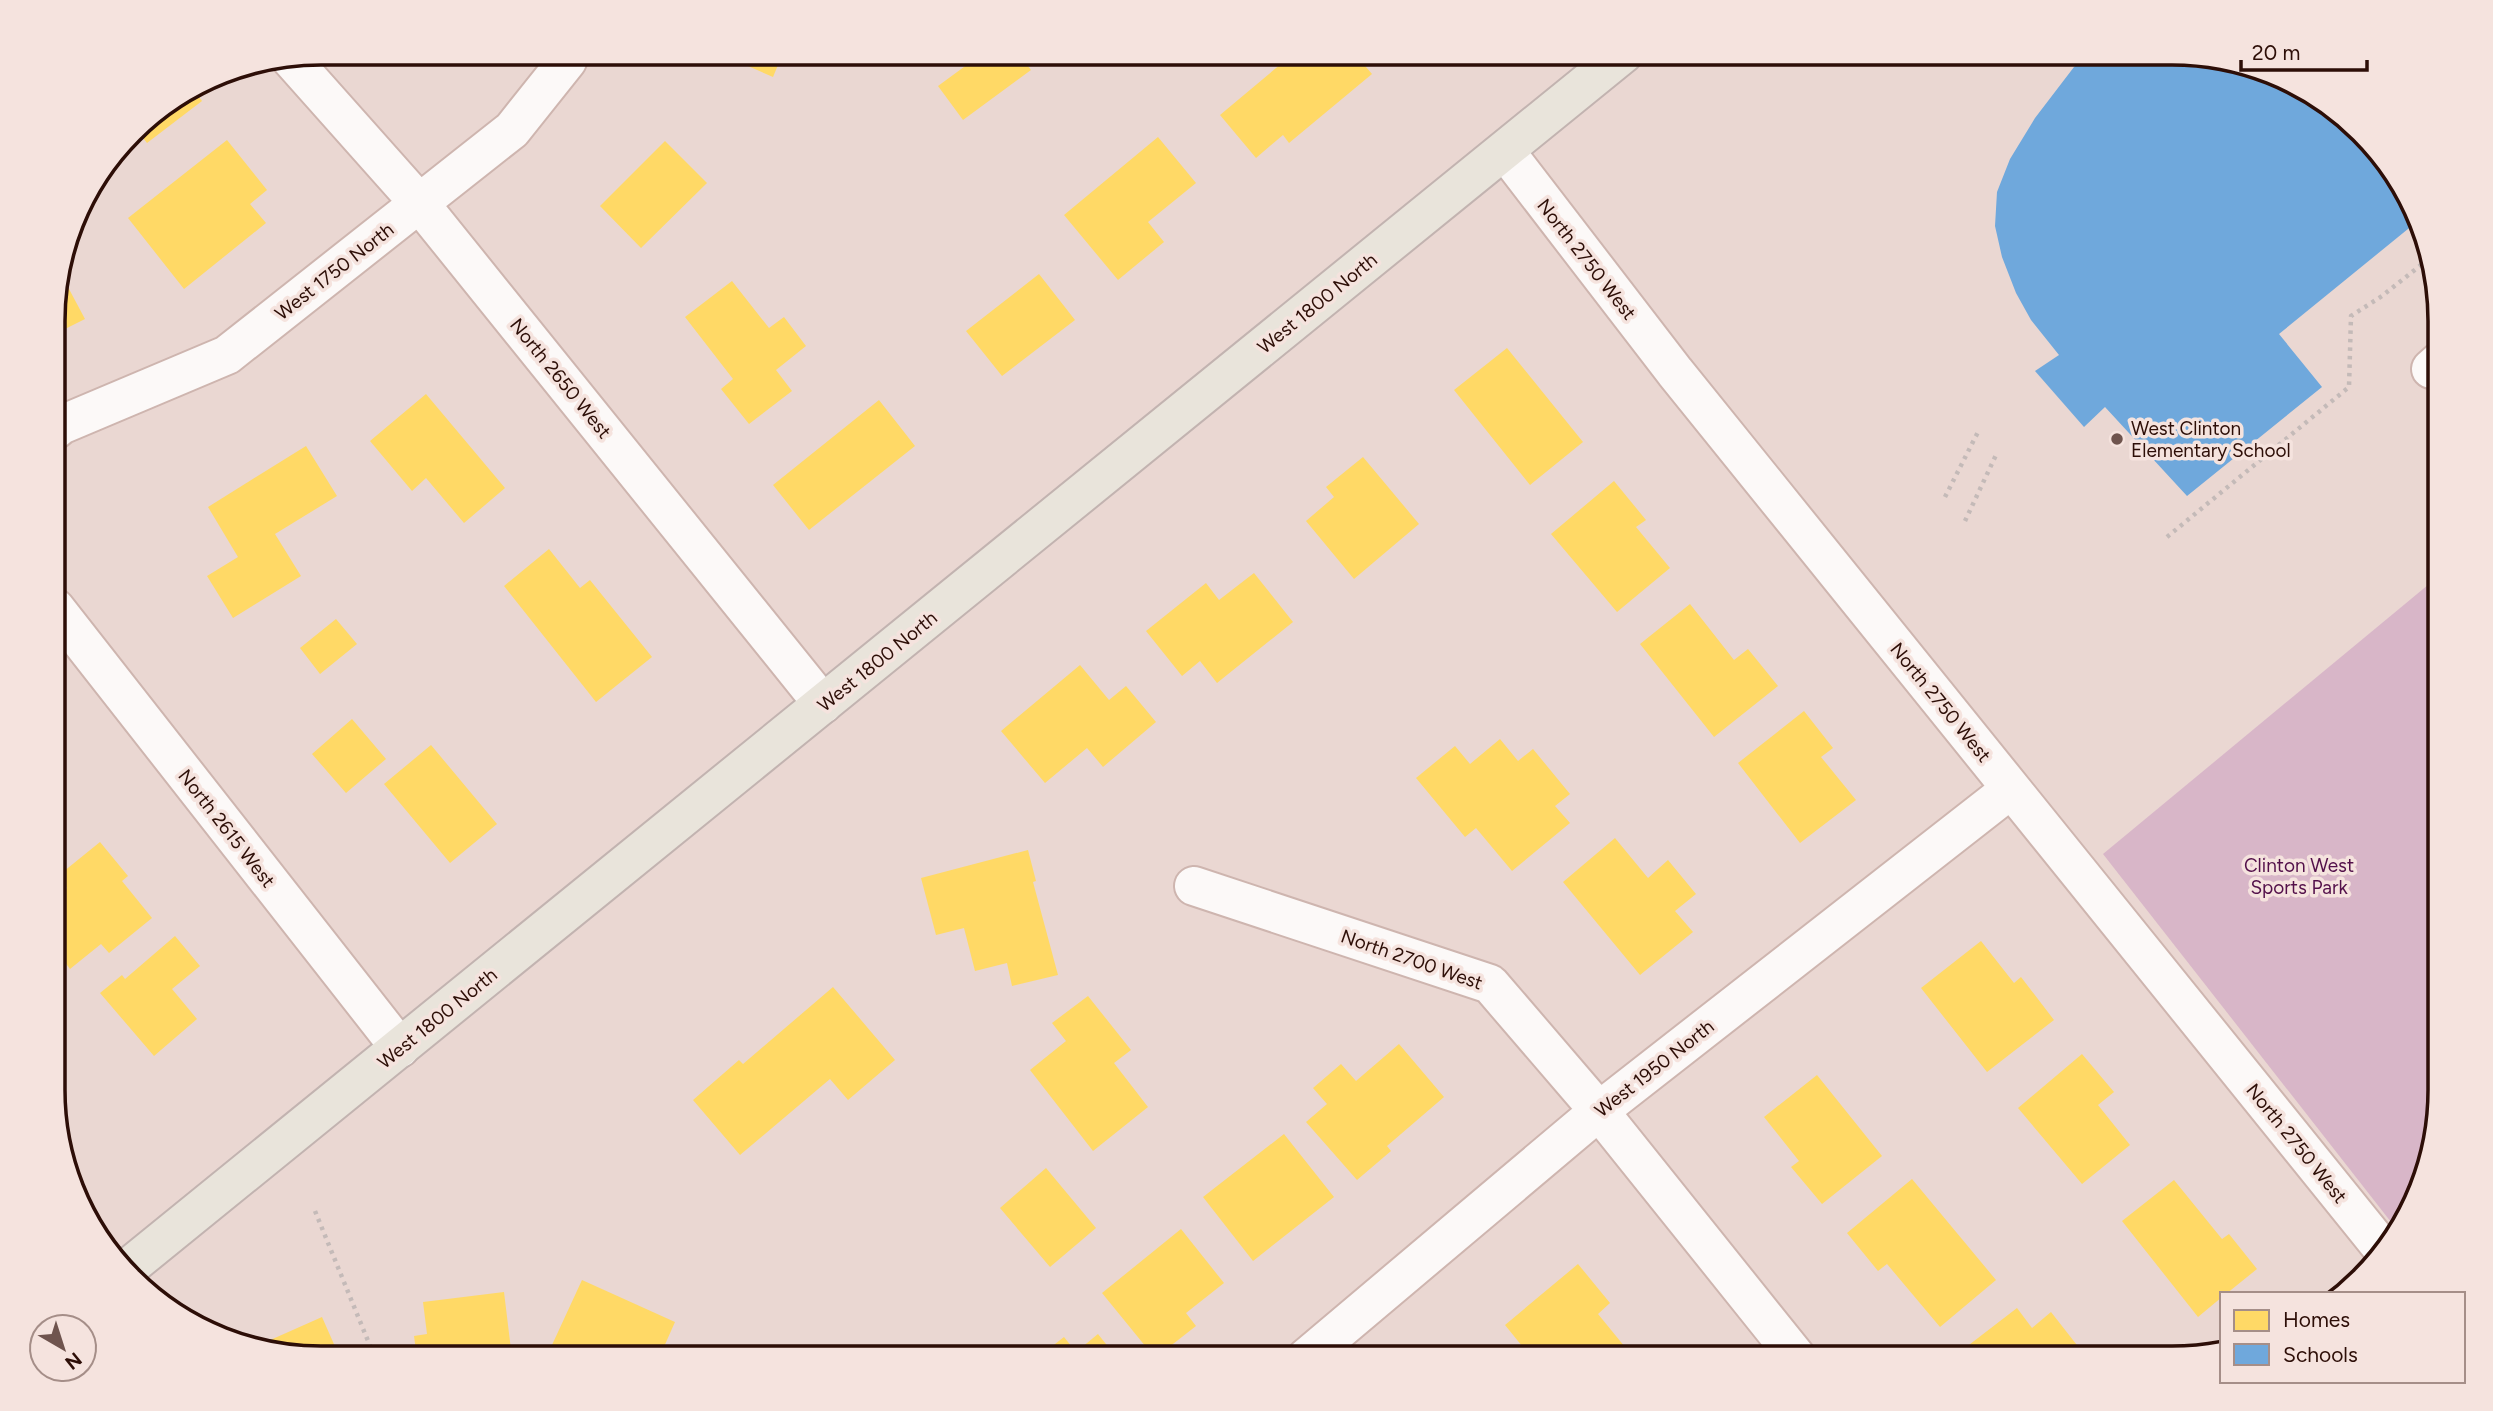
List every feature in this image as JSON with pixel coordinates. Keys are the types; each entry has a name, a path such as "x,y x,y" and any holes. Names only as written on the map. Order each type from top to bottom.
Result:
{"main road":[{"name":"West 1800 North","path":"133,1264 1608,65"}],"street":[{"name":"West 1750 North","path":"65,426 227,355 512,130 564,65"},
{"name":"North 2650 West","path":"296,66 420,204 823,704"},
{"name":"North 2750 West","path":"1505,151 1675,372 2378,1242"},
{"name":"North 2615 West","path":"65,621 400,1048"},
{"name":"West 1950 North","path":"1320,1346 1599,1111 2011,789"},
{"name":"North 2700 West","path":"1194,886 1490,984 1599,1111 1787,1346"}],"path":[{"path":"2167,537 2349,387 2351,316 2382,296 2422,264"},
{"path":"1945,497 1978,432"},
{"path":"1965,521 1996,455"},
{"path":"316,1211 370,1346"}],"green space":[{"name":"Clinton West Sports Park","path":"2428,585 2428,1107 2415,1172 2391,1222 2103,854"}],"building: Homes":[{"path":"746,65 778,65 773,77"},
{"path":"967,65 1027,65 1031,70 963,120 938,86"},
{"path":"1280,65 1364,65 1372,74 1289,143 1283,135 1256,158 1220,115"},
{"path":"198,96 202,101 147,143 143,137 152,128"},
{"path":"1158,137 1196,183 1148,222 1164,242 1118,280 1064,215"},
{"path":"227,140 267,190 250,204 266,223 184,289 128,218"},
{"path":"665,141 707,183 641,248 600,206"},
{"path":"1039,274 1075,320 1002,376 966,331"},
{"path":"732,281 769,328 784,317 806,346 776,370 792,391 749,424 721,389 733,379 685,317"},
{"path":"67,286 85,319 65,329"},
{"path":"1507,348 1583,442 1530,485 1454,390"},
{"path":"426,394 505,488 464,523 426,478 412,491 370,441"},
{"path":"879,400 915,446 809,530 773,485"},
{"path":"306,446 337,496 275,534 301,576 233,618 207,576 238,557 208,507"},
{"path":"1363,457 1419,524 1354,579 1306,521 1334,497 1326,487"},
{"path":"1614,481 1646,520 1636,527 1670,568 1617,612 1551,534"},
{"path":"549,549 580,588 590,580 652,657 596,702 504,586"},
{"path":"1254,573 1293,622 1217,683 1200,661 1182,676 1146,631 1206,583 1219,600"},
{"path":"1690,604 1734,660 1748,649 1778,686 1714,737 1640,644"},
{"path":"336,619 357,644 320,674 300,648"},
{"path":"1080,665 1109,700 1126,686 1156,722 1103,767 1087,748 1045,783 1001,731"},
{"path":"1804,711 1833,748 1821,757 1856,800 1800,843 1738,763"},
{"path":"352,719 386,759 346,793 312,754"},
{"path":"1500,739 1518,761 1533,749 1570,794 1555,806 1570,823 1512,871 1476,828 1465,837 1416,778 1455,746 1470,764"},
{"path":"431,745 497,824 450,863 384,784"},
{"path":"1615,838 1648,878 1668,860 1696,894 1675,911 1693,932 1640,975 1563,882"},
{"path":"100,842 128,876 122,881 152,918 109,953 101,944 70,969 65,962 65,870"},
{"path":"1028,850 1036,881 1033,882 1058,975 1012,986 1007,963 975,971 964,928 936,935 921,878"},
{"path":"175,936 200,966 172,989 197,1019 154,1056 100,993 122,975 125,979"},
{"path":"1981,941 2014,983 2021,977 2054,1020 1987,1072 1921,988"},
{"path":"833,987 895,1060 848,1100 830,1079 740,1155 693,1100 739,1060 743,1064"},
{"path":"1088,996 1131,1050 1114,1063 1148,1107 1093,1151 1030,1070 1066,1041 1052,1023"},
{"path":"1399,1044 1444,1097 1387,1146 1391,1151 1357,1180 1306,1122 1327,1104 1313,1088 1341,1064 1356,1081"},
{"path":"2082,1054 2114,1092 2098,1105 2130,1145 2082,1184 2018,1108"},
{"path":"1817,1075 1882,1156 1822,1204 1791,1167 1799,1161 1764,1117"},
{"path":"1284,1134 1334,1197 1253,1261 1203,1197"},
{"path":"1046,1168 1096,1228 1050,1267 1000,1208"},
{"path":"1912,1179 1996,1280 1940,1327 1887,1264 1878,1271 1847,1233"},
{"path":"2174,1180 2222,1239 2229,1234 2257,1269 2228,1292 2220,1292 2220,1299 2198,1317 2122,1221"},
{"path":"1181,1229 1224,1283 1186,1313 1196,1326 1170,1346 1145,1346 1102,1293"},
{"path":"1578,1264 1610,1303 1598,1314 1624,1346 1522,1346 1505,1325"},
{"path":"582,1280 675,1322 664,1346 552,1346"},
{"path":"504,1292 511,1346 415,1346 414,1336 427,1334 423,1302"},
{"path":"2017,1308 2032,1328 2051,1312 2078,1346 1968,1346"},
{"path":"322,1317 335,1346 304,1346 269,1341"},
{"path":"1098,1334 1108,1346 1083,1346"},
{"path":"1064,1337 1071,1346 1052,1346"}],"building: Schools":[{"path":"2189,65 2238,73 2285,91 2328,118 2365,152 2394,193 2410,227 2279,334 2322,387 2187,496 2105,407 2084,427 2035,371 2059,355 2031,320 2016,293 2002,257 1995,226 1997,192 2010,159 2035,118 2074,67"}],"place":[{"name":"West Clinton Elementary School","path":"2117,439"}]}
